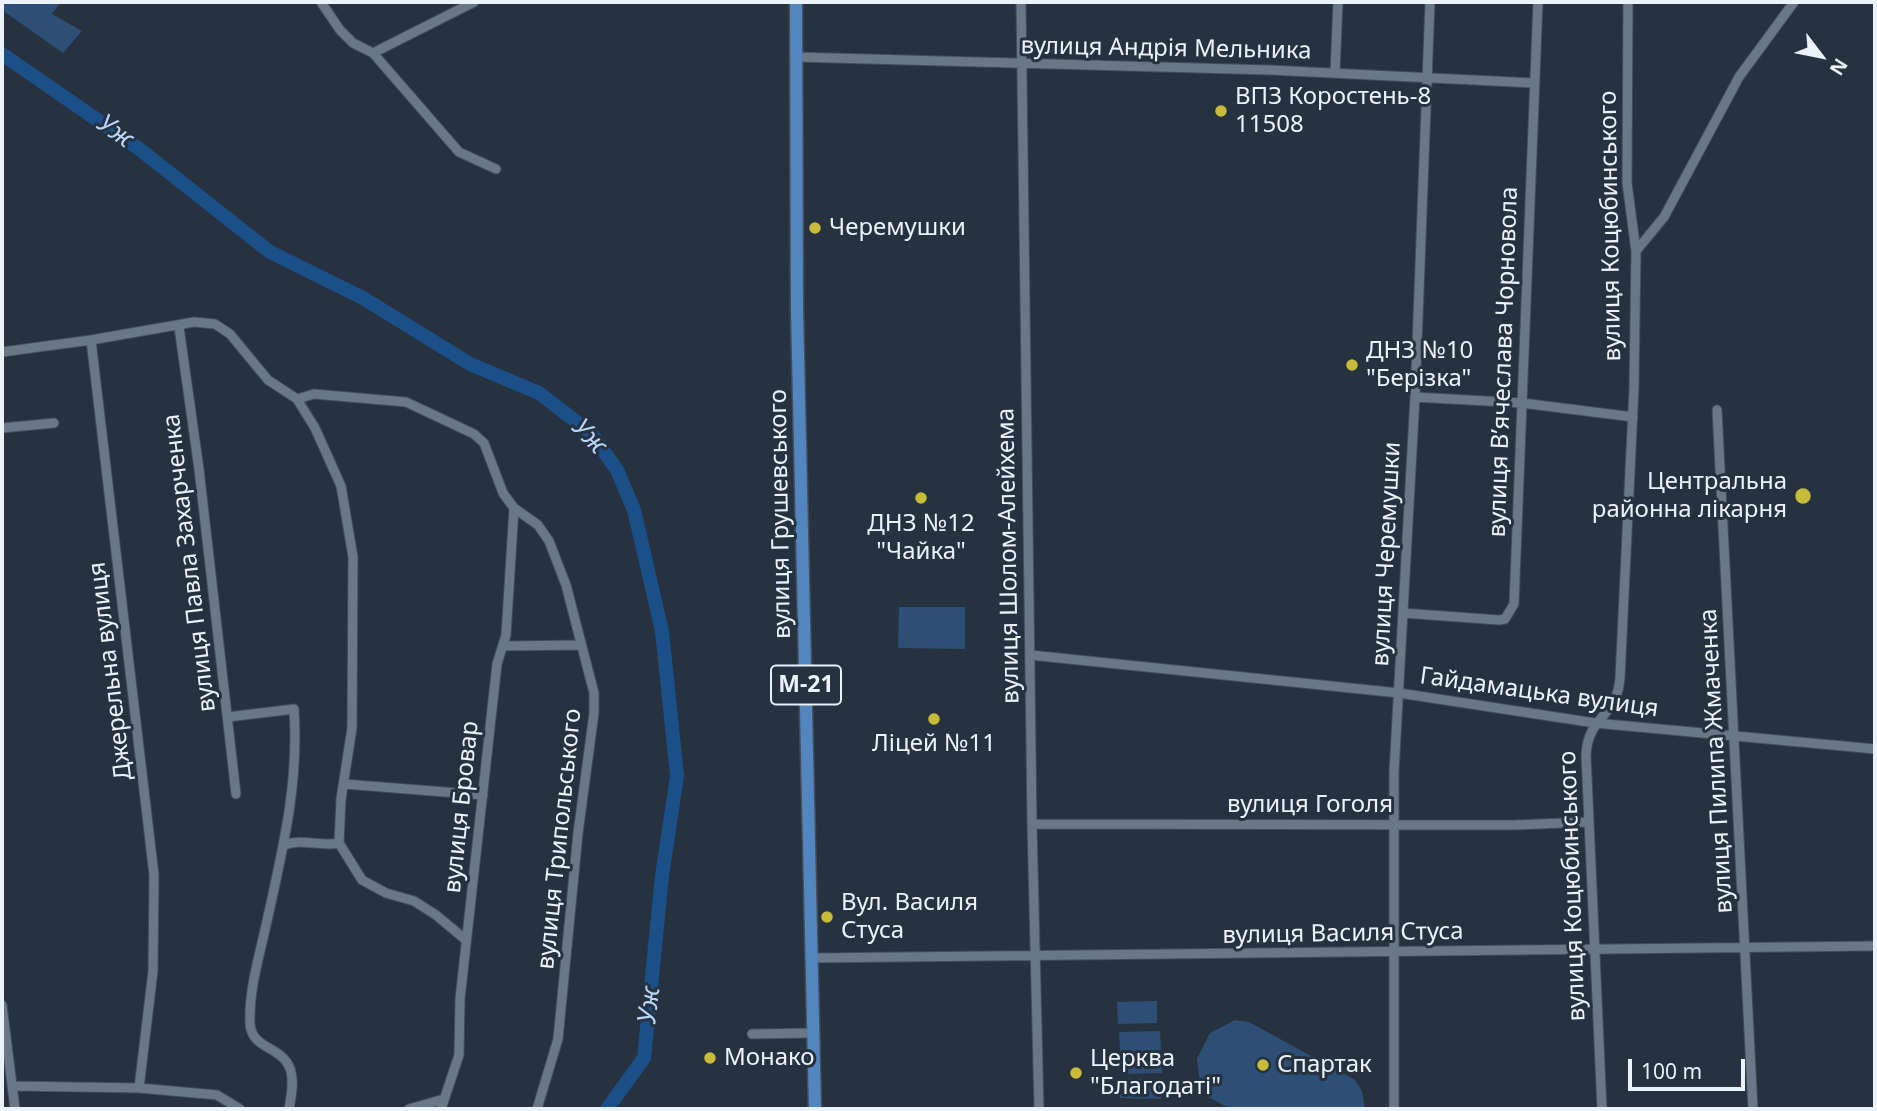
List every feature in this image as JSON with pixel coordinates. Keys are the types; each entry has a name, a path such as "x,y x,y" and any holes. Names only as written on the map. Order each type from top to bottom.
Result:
{"highway":[{"name":"вулиця Грушевського","path":"796,2 797,310 815,1109"}],"street":[{"path":"321,2 353,43 373,53 459,152 496,169"},
{"path":"373,53 474,2"},
{"name":"вулиця Шолом-Алейхема","path":"1021,2 1034,957 1039,1109"},
{"path":"1335,73 1338,2"},
{"name":"вулиця Черемушки","path":"1394,1109 1396,952 1393,825 1415,397 1430,2"},
{"name":"вулиця Вʼячеслава Чорновола","path":"1403,613 1499,620 1505,619 1511,612 1515,595 1538,2"},
{"name":"вулиця Коцюбинського","path":"1602,1109 1586,755 1587,738 1595,723 1613,707 1619,687 1633,417 1636,251 1627,183 1628,2"},
{"path":"1636,251 1664,217 1739,77 1794,2"},
{"name":"вулиця Андрія Мельника","path":"796,57 1335,73 1534,83"},
{"path":"2,352 205,322 223,328 253,359 268,380 297,399 316,428 341,486 350,529 355,601 352,728 339,843 362,880 386,893 414,901 466,940"},
{"name":"вулиця Павла Захарченка","path":"179,327 236,794"},
{"name":"Джерельна вулиця","path":"92,340 154,875 153,971 139,1088"},
{"path":"297,399 314,394 418,405 439,420 474,434 484,443 503,494 514,508"},
{"path":"1415,397 1522,403 1633,417"},
{"name":"вулиця Пилипа Жмаченка","path":"1717,410 1736,737 1753,1109"},
{"path":"2,428 54,423"},
{"name":"вулиця Трипольського","path":"514,508 538,525 549,541 566,585 594,693 558,1040 537,1109"},
{"name":"вулиця Бровар","path":"442,1109 459,1055 460,999 497,664 503,646 514,508"},
{"path":"503,646 581,645"},
{"name":"Гайдамацька вулиця","path":"1030,654 1398,693 1595,723 1875,749"},
{"path":"228,717 294,709 296,763 284,845 253,984 250,1018 250,1030 256,1041 282,1055 288,1063 292,1086 289,1109"},
{"path":"344,784 483,795"},
{"name":"вулиця Гоголя","path":"1032,824 1393,825 1588,822"},
{"path":"284,845 294,841 325,846 339,843"},
{"name":"вулиця Василя Стуса","path":"811,958 1875,946"},
{"path":"2,1005 5,1052 15,1109"},
{"path":"752,1034 813,1033"},
{"path":"12,1086 139,1088 217,1095 228,1099 240,1109"},
{"path":"409,1109 444,1099"}],"shaded area":[{"path":"2,2 61,2 52,14 82,31 63,53 2,10"},
{"path":"899,607 965,607 965,649 898,648"},
{"path":"1157,1001 1157,1023 1118,1024 1117,1002"},
{"name":"Спартак","path":"1235,1020 1249,1022 1355,1080 1362,1091 1365,1109 1231,1109 1208,1097 1200,1085 1197,1059 1210,1033"},
{"path":"1160,1031 1161,1050 1120,1052 1119,1032"},
{"path":"1161,1053 1162,1073 1120,1074 1119,1055"},
{"path":"1120,1078 1162,1079 1161,1099 1120,1098"}],"waterway":[{"name":"Уж","path":"2,54 138,148 270,252 363,298 470,364 539,393 591,433 617,470 634,510 662,631 677,776 662,876 644,1058 607,1109"}],"place":[{"name":"ВПЗ Коростень-8 11508","path":"1221,111"},
{"name":"Черемушки","path":"815,228"},
{"name":"ДНЗ №10 \"Берізка\"","path":"1352,365"},
{"name":"Центральна районна лікарня","path":"1803,496"},
{"name":"ДНЗ №12 \"Чайка\"","path":"921,498"},
{"name":"Ліцей №11","path":"934,719"},
{"name":"Вул. Василя Стуса","path":"827,917"},
{"name":"Монако","path":"710,1058"},
{"name":"Спартак","path":"1263,1065"},
{"name":"Церква \"Благодаті\"","path":"1076,1073"}]}
